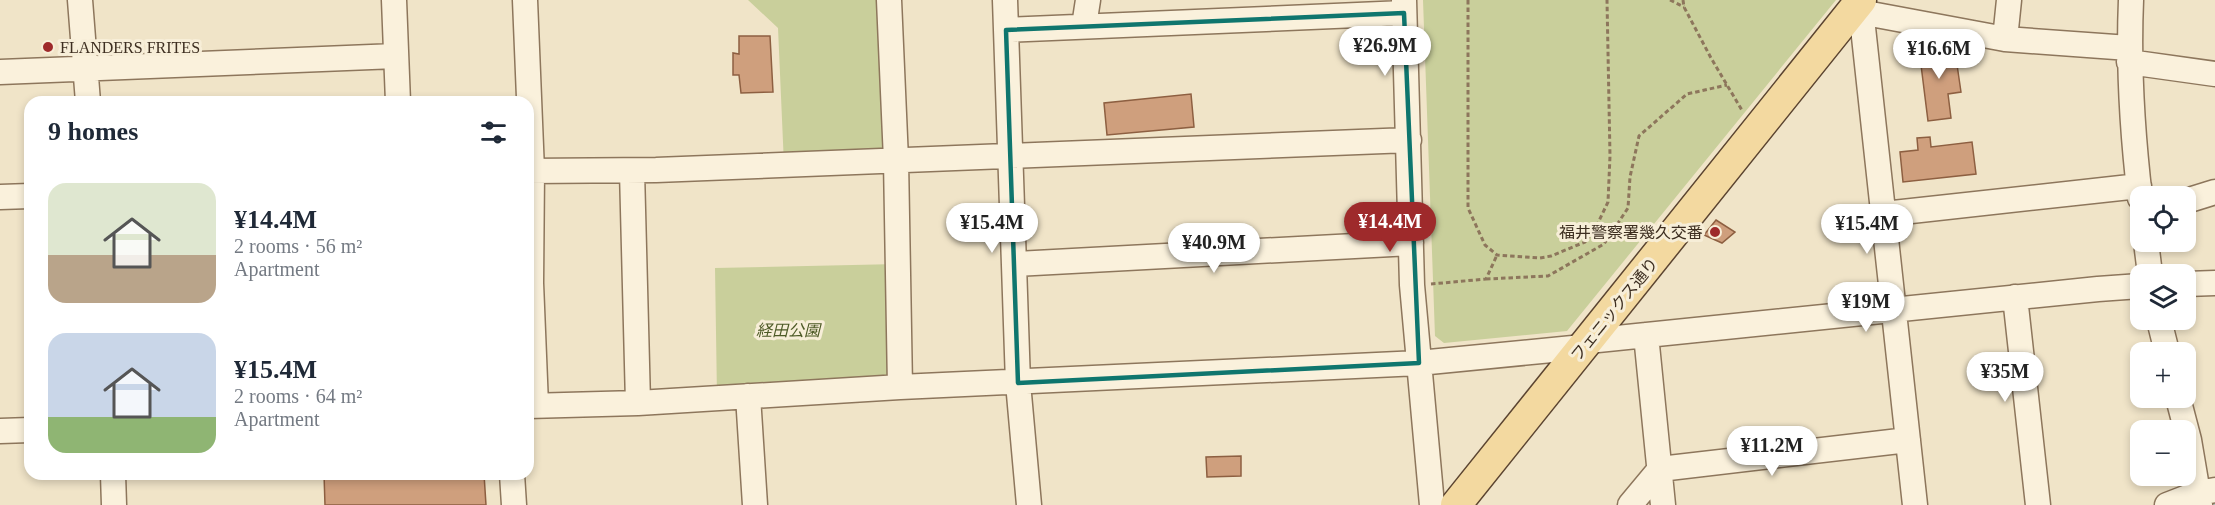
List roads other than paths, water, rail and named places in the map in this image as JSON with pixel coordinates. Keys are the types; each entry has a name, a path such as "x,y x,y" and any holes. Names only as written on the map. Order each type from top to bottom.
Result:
{"main road":[{"name":"フェニックス通り","path":"1434,505 1585,344 1860,3"}],"street":[{"path":"80,0 88,96"},
{"path":"394,0 398,96"},
{"path":"525,0 528,96"},
{"path":"889,0 896,160 900,387"},
{"path":"1005,0 1018,383 1029,505"},
{"path":"1084,26 1088,0"},
{"path":"2005,39 2008,0"},
{"path":"2131,0 2129,55 2131,118 2139,186"},
{"path":"1915,505 1860,3 2005,39 2129,55 2215,74"},
{"path":"1006,30 1084,26 1243,11 1404,7 1412,285 1434,505"},
{"path":"0,72 396,56"},
{"path":"534,171 632,171 1409,140"},
{"path":"632,171 638,403"},
{"path":"2196,198 2215,192"},
{"path":"1884,214 2130,193"},
{"path":"0,197 24,195"},
{"path":"1014,264 1411,243"},
{"path":"2196,284 2215,283"},
{"path":"534,406 638,403 900,387 1419,363 1585,344 1646,334 2130,287"},
{"path":"2015,297 2038,505"},
{"path":"1646,334 1664,505"},
{"path":"748,396 755,505"},
{"path":"2167,505 2203,497 2181,408"},
{"path":"0,431 24,430"},
{"path":"1630,505 1660,469 1908,440"},
{"path":"113,480 114,505"},
{"path":"512,480 514,505"}],"place":[{"name":"FLANDERS FRITES","path":"48,47"},
{"name":"福井警察署幾久交番","path":"1715,232"}],"park label":[{"name":"経田公園","path":"788,330"}]}
